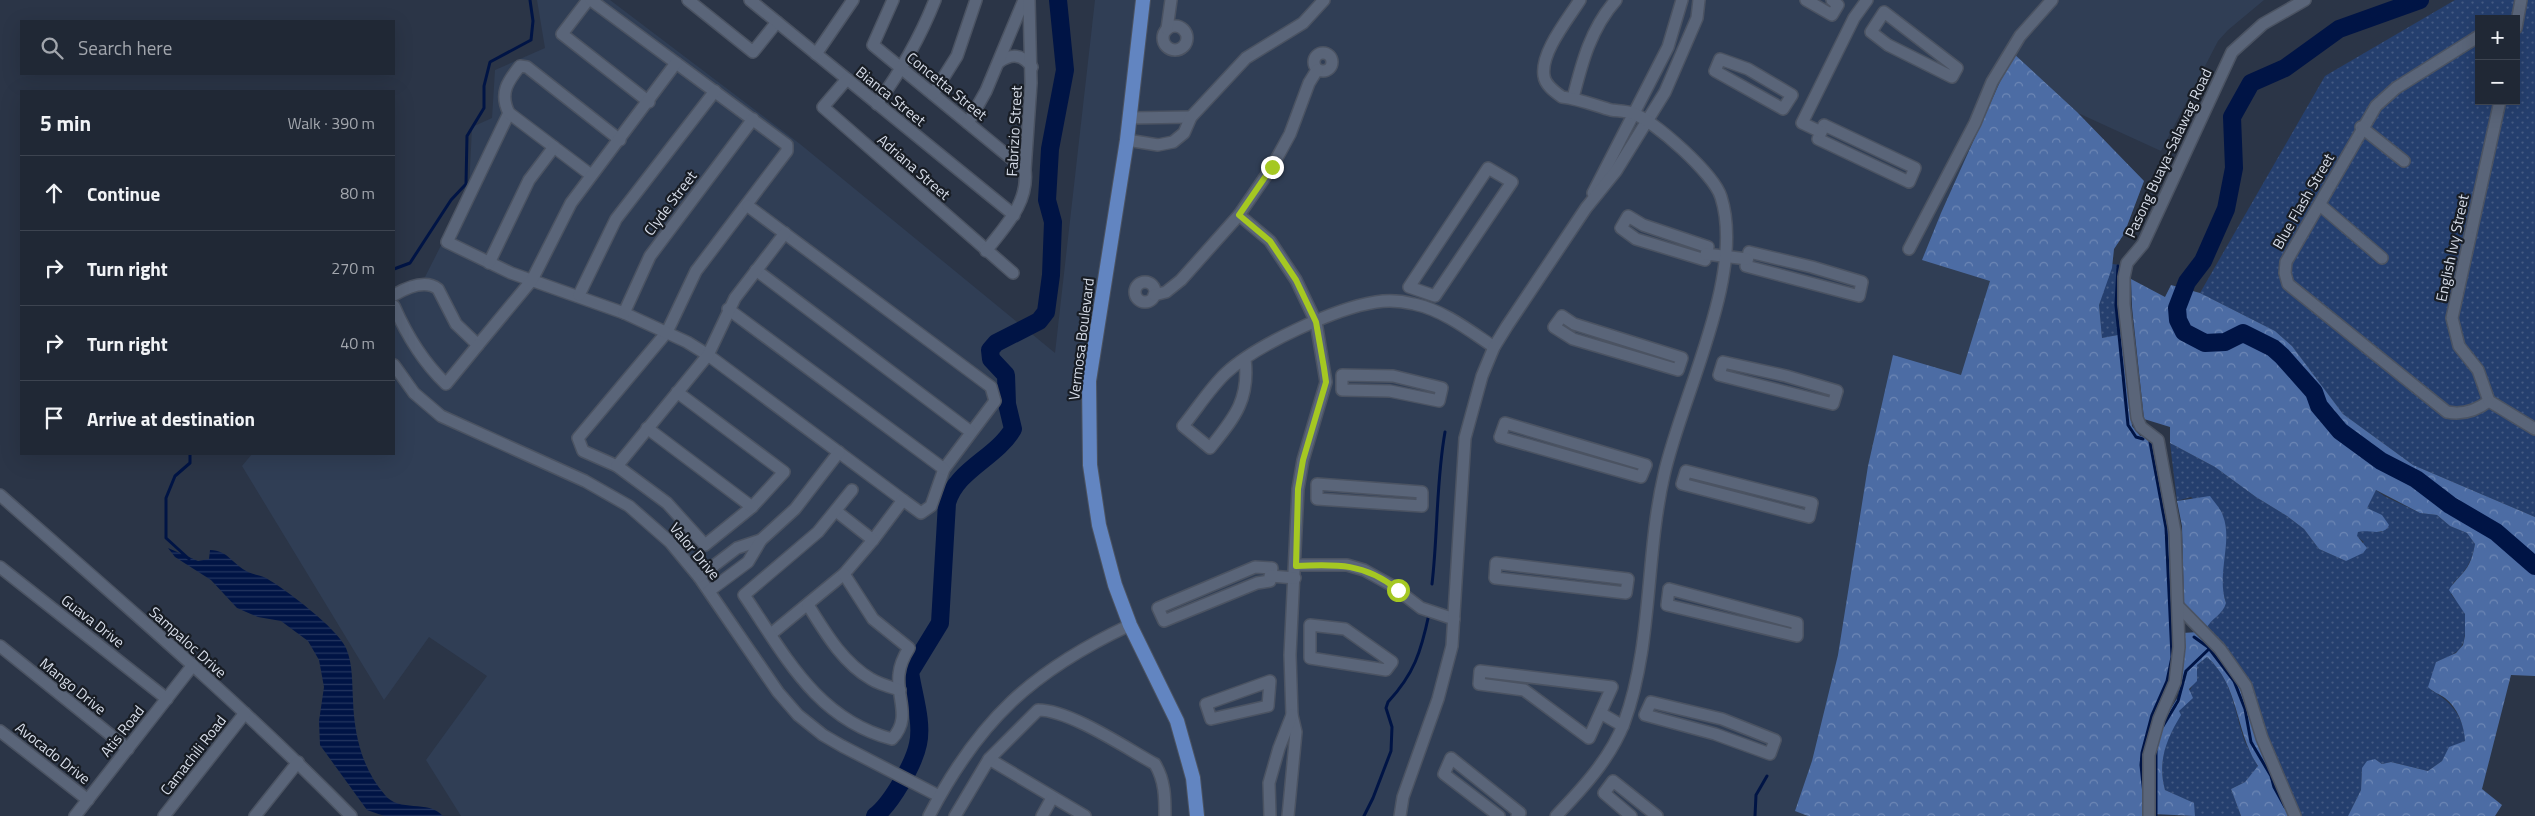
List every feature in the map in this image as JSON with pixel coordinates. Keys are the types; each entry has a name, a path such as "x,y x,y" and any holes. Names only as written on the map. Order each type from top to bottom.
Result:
{"main road":[{"name":"Vermosa Boulevard","path":"1143,0 1127,140 1093,345 1089,381 1090,465 1099,525 1115,585 1130,625 1177,721 1190,765 1197,816"}],"street":[{"path":"649,102 562,34 589,0 787,145 787,151 748,206 696,271 666,332 578,438 582,451 617,466 667,503 705,545 752,507 784,472 678,392"},
{"path":"688,0 753,52 777,22"},
{"name":"Bianca Street","path":"751,0 1014,215"},
{"path":"816,54 853,0"},
{"name":"Concetta Street","path":"893,0 873,45 1025,170"},
{"path":"877,104 902,69 924,29 936,0"},
{"path":"934,94 957,56 976,0"},
{"path":"968,123 999,62 1024,0"},
{"name":"Fabrizio Street","path":"986,251 1014,215 1024,197 1027,182 1025,170 1032,67 1028,0"},
{"path":"1167,29 1171,0"},
{"path":"1556,816 1594,774 1613,747 1623,726 1638,680 1654,534 1664,474 1699,366 1721,289 1727,220 1721,195 1708,175 1678,145 1634,114 1573,98 1562,97 1552,90 1544,78 1545,60 1563,26 1580,0"},
{"path":"1573,98 1581,67 1594,30 1616,0"},
{"path":"1586,208 1668,47 1682,0"},
{"path":"1400,816 1403,797 1440,690 1452,646 1465,438 1482,376 1494,347 1586,208 1616,172 1665,92 1694,26 1699,0"},
{"path":"1806,0 1832,15 1833,5 1860,9 1877,23"},
{"path":"1909,249 1975,123 1992,82 2020,36 2052,0"},
{"name":"Pasong Buaya-Salawag Road","path":"2149,816 2148,767 2151,744 2159,719 2173,689 2178,668 2178,606 2173,515 2158,440 2141,427 2137,418 2124,304 2125,270 2127,263 2143,244 2232,52 2263,24 2305,0"},
{"path":"2518,15 2521,0"},
{"path":"1127,140 1158,145 1173,142 1184,133 1191,117 1246,58 1303,23 1322,2"},
{"path":"1821,132 1802,123 1860,9"},
{"path":"1884,12 1956,68 1952,77 1888,45 1871,32 1877,23 1884,12"},
{"name":"Blue Flash Street","path":"2475,39 2396,88 2376,106 2362,127 2320,205 2286,262 2285,273 2288,284 2446,412 2459,414 2480,408 2489,401"},
{"path":"999,62 1008,56 1015,55 1026,60 1032,67"},
{"path":"1720,58 1748,69 1792,95 1788,102 1783,109 1715,71 1720,58"},
{"path":"395,308 408,338 419,354 446,384 532,280 570,203 649,102 676,63"},
{"path":"591,175 509,113 506,106 506,83 520,66 527,67 620,140"},
{"path":"1154,295 1166,292 1181,280 1239,215 1272,167 1290,134 1309,83 1318,70"},
{"name":"Adriana Street","path":"847,79 823,107 1013,273"},
{"path":"579,295 616,219 715,91"},
{"path":"1788,102 1806,112"},
{"name":"English Ivy Street","path":"2489,401 2478,370 2460,346 2452,318 2499,105"},
{"path":"509,113 447,242 489,263 624,313 666,332 708,355 921,513 931,506 944,469 995,401 991,387 748,206"},
{"path":"1130,118 1191,117"},
{"name":"Clyde Street","path":"624,313 650,256 753,119"},
{"path":"1824,125 1915,168 1909,182 1818,138 1821,132 1824,125"},
{"path":"2362,127 2404,162"},
{"path":"489,263 529,180 554,147"},
{"path":"1488,168 1512,182 1435,296 1424,293 1409,287 1488,168"},
{"path":"2320,205 2382,258"},
{"path":"1239,215 1270,241 1296,280 1316,322 1326,382 1303,460 1298,489 1291,643 1292,715 1296,732 1288,816"},
{"path":"1628,216 1643,225 1708,246 1706,254 1704,260 1636,239 1621,228 1628,216"},
{"path":"617,466 708,355 728,309 785,233"},
{"path":"1749,252 1812,267 1862,282 1859,296 1746,266 1747,259 1749,252"},
{"path":"1706,254 1747,259"},
{"path":"756,270 971,432"},
{"path":"395,295 419,285 433,286 438,289 456,324 478,345"},
{"path":"1415,304 1424,293"},
{"path":"1245,358 1247,377 1244,397 1230,422 1210,448 1183,426 1225,374 1245,358 1316,322 1352,307 1378,301 1415,304 1438,312 1494,347"},
{"path":"728,309 944,469"},
{"path":"1562,316 1574,324 1682,358 1680,363 1678,370 1572,339 1554,327 1562,316"},
{"path":"1723,362 1786,376 1837,391 1833,404 1719,376 1721,369 1723,362"},
{"path":"1680,363 1721,369"},
{"name":"Valor Drive","path":"395,366 414,393 441,416 585,481 630,506 670,542 699,577 778,692 798,715 823,735 939,796"},
{"path":"1342,375 1393,376 1442,388 1439,400 1390,391 1342,390 1341,382 1342,375"},
{"path":"1326,382 1341,382"},
{"path":"2489,401 2535,429"},
{"path":"1505,423 1646,464 1643,471 1641,477 1500,436 1505,423"},
{"path":"647,428 752,507"},
{"path":"709,591 748,562 761,540 795,509 839,452"},
{"path":"1643,471 1684,478"},
{"path":"1686,471 1812,503 1809,517 1682,484 1684,478 1686,471"},
{"path":"1317,484 1422,492 1422,506 1317,499 1316,492 1317,484"},
{"path":"1298,489 1316,492"},
{"path":"844,574 873,619 909,648 903,657 899,675 903,716 900,731 892,739 878,735 835,712 815,695 798,675 744,595 801,547 836,511 852,490"},
{"name":"Sampaloc Drive","path":"0,495 245,713 298,762 351,816"},
{"path":"771,634 844,574 874,540 902,500"},
{"path":"836,511 874,540"},
{"path":"699,577 737,548 761,540"},
{"path":"1496,563 1628,579 1627,587 1626,593 1495,578 1496,563"},
{"path":"1296,566 1347,565 1364,570 1391,585 1421,608 1454,619"},
{"name":"Guava Drive","path":"0,567 166,699"},
{"path":"1255,567 1272,568 1270,576 1270,581 1257,583 1164,621 1158,608 1255,567"},
{"path":"1270,576 1295,578"},
{"path":"1627,587 1668,597"},
{"path":"1669,589 1797,623 1797,636 1667,605 1668,597 1669,589"},
{"path":"808,605 841,654 856,668 872,680 900,690"},
{"path":"2178,606 2220,649 2246,686 2262,738 2295,816"},
{"path":"929,816 939,796 986,727 1018,694 1057,664 1130,625"},
{"path":"1310,625 1345,628 1392,662 1386,670 1310,658 1310,643 1310,625"},
{"path":"1291,643 1310,643"},
{"name":"Mango Drive","path":"0,646 128,749"},
{"name":"Atis Road","path":"75,816 193,666"},
{"path":"1480,670 1612,687 1602,714 1589,738 1524,690 1478,684 1480,670"},
{"path":"1270,681 1269,694 1268,706 1211,719 1206,704 1270,681"},
{"path":"1269,694 1291,690"},
{"path":"1651,702 1713,717 1775,740 1770,754 1715,734 1645,715 1648,708 1651,702"},
{"path":"1631,704 1648,708"},
{"path":"955,816 989,759 1038,710 1050,710 1119,743 1155,764 1162,776 1166,797 1165,816"},
{"name":"Camachili Road","path":"164,816 245,713"},
{"path":"1602,714 1623,726"},
{"path":"1270,816 1269,783 1279,748 1292,715"},
{"name":"Avocado Drive","path":"0,731 88,800"},
{"path":"1499,816 1444,774 1451,758 1520,813 1517,816"},
{"path":"989,759 1085,816"},
{"path":"255,816 298,762"},
{"path":"1594,774 1608,787"},
{"path":"1631,816 1604,793 1613,781 1657,816"},
{"path":"1269,795 1290,801"},
{"path":"1042,816 1052,798"}],"shaded area":[{"path":"537,0 610,0 800,144 1055,353 1095,0 2264,0 2228,30 2218,41 2161,151 2078,113 2144,181 2124,234 2114,249 2112,268 2123,816 461,816 426,760 487,676 429,637 384,700 242,466 251,455 395,455 395,287 424,279 469,190 472,127 492,118 495,70 545,48"},
{"path":"2455,0 2535,0 2535,517 2413,465 2343,414 2292,346 2275,331 2200,293 2325,76"},
{"path":"2112,264 2121,265 2119,281 2123,334 2102,338 2099,305"},
{"path":"2170,443 2215,467 2304,529 2319,549 2346,561 2364,542 2356,536 2358,532 2365,530 2382,532 2375,512 2366,508 2376,490 2384,496 2420,513 2437,515 2450,526 2467,533 2475,544 2474,550 2468,565 2453,583 2451,594 2464,611 2464,640 2459,650 2436,662 2431,690 2445,700 2459,717 2465,741 2449,748 2442,761 2428,771 2391,762 2382,764 2375,759 2362,768 2361,790 2348,816 2298,816 2206,629 2210,621 2226,603 2221,585 2225,527 2191,497 2177,501"},
{"path":"168,548 198,561 209,559 210,550 221,552 243,569 266,578 322,620 341,640 348,654 351,667 355,726 361,751 370,774 385,795 391,800 406,805 430,808 443,816 384,816 367,810 320,745 319,721 324,687 319,660 308,641 281,621 258,617 237,608 211,580 175,557"},
{"path":"2207,657 2216,666 2228,686 2245,742 2258,767 2245,782 2231,789 2241,816 2195,816 2193,803 2165,790 2162,767 2169,733 2195,680 2197,665"}],"green space":[{"path":"2013,53 2077,112 2144,181 2124,234 2114,249 2112,268 2099,305 2102,338 2123,334 2132,426 2140,436 2152,438 2170,528 2174,674 2158,713 2146,816 1808,816 1795,811 1812,761 1838,655 1868,466 1893,355 1961,375 1990,281 1922,260 1941,213"},
{"path":"2131,279 2165,297 2171,285 2200,293 2275,331 2292,346 2343,414 2413,465 2535,517 2535,676 2511,675 2482,789 2502,805 2495,816 2348,816 2361,790 2362,768 2367,761 2375,759 2382,764 2391,762 2428,771 2442,761 2449,747 2465,741 2462,723 2457,712 2450,702 2428,687 2436,662 2456,653 2463,645 2465,614 2449,590 2465,571 2475,544 2467,533 2450,526 2437,515 2420,513 2376,490 2367,508 2382,515 2389,525 2387,529 2380,532 2358,532 2357,536 2367,548 2363,553 2346,561 2319,549 2304,529 2215,467 2170,443 2170,427 2144,419 2132,307"},
{"path":"2210,496 2221,511 2226,526 2223,592 2226,603 2222,611 2206,629 2184,606 2182,526 2177,501"},
{"path":"2199,632 2242,686 2293,816 2241,816 2231,789 2245,782 2258,766 2245,739 2226,681 2207,657 2197,665 2197,681 2189,689 2193,698 2179,711 2181,715 2171,732 2165,750 2162,769 2165,790 2194,803 2195,816 2153,814 2153,755 2159,728 2178,697 2184,661 2182,633"}],"waterway":[{"path":"395,269 410,263 451,200 466,184 467,136 484,108 484,86 490,62 531,40 533,21 530,0"},
{"path":"875,816 888,802 901,783 912,762 918,744 918,717 910,672 940,623 947,503 952,492 967,473 997,448 1013,429 1007,404 1006,375 991,359 990,350 996,343 1039,321 1046,312 1051,275 1053,222 1047,200 1050,149 1065,70 1058,0"},
{"path":"2420,0 2339,29 2285,68 2251,83 2232,117 2234,168 2226,209 2203,261 2187,282 2177,308 2178,320 2184,332 2205,343 2225,342 2243,333 2273,348 2314,392 2319,406 2340,431 2381,461 2416,479 2450,505 2496,532 2535,566"},
{"path":"2118,266 2116,305 2128,425 2136,437 2143,439"},
{"path":"1432,584 1440,470 1445,432"},
{"path":"2144,794 2141,765 2142,753 2152,715 2167,681 2172,657 2166,528 2150,442"},
{"path":"189,559 166,538 166,498 175,476 190,463 190,455"},
{"path":"1364,816 1391,751 1392,727 1386,708 1388,702 1404,682 1415,662 1423,640 1429,614"},
{"path":"2194,637 2208,647 2234,681 2245,709 2251,742 2271,776 2274,787 2285,807"},
{"path":"2163,726 2178,701 2186,671 2209,649"},
{"path":"2156,751 2156,816"},
{"path":"1755,816 1756,795 1767,776"}],"route":[{"path":"1272,167 1239,215 1270,241 1296,280 1316,322 1326,382 1319,412 1303,460 1298,489 1296,566 1347,565 1377,576 1398,590"}]}
